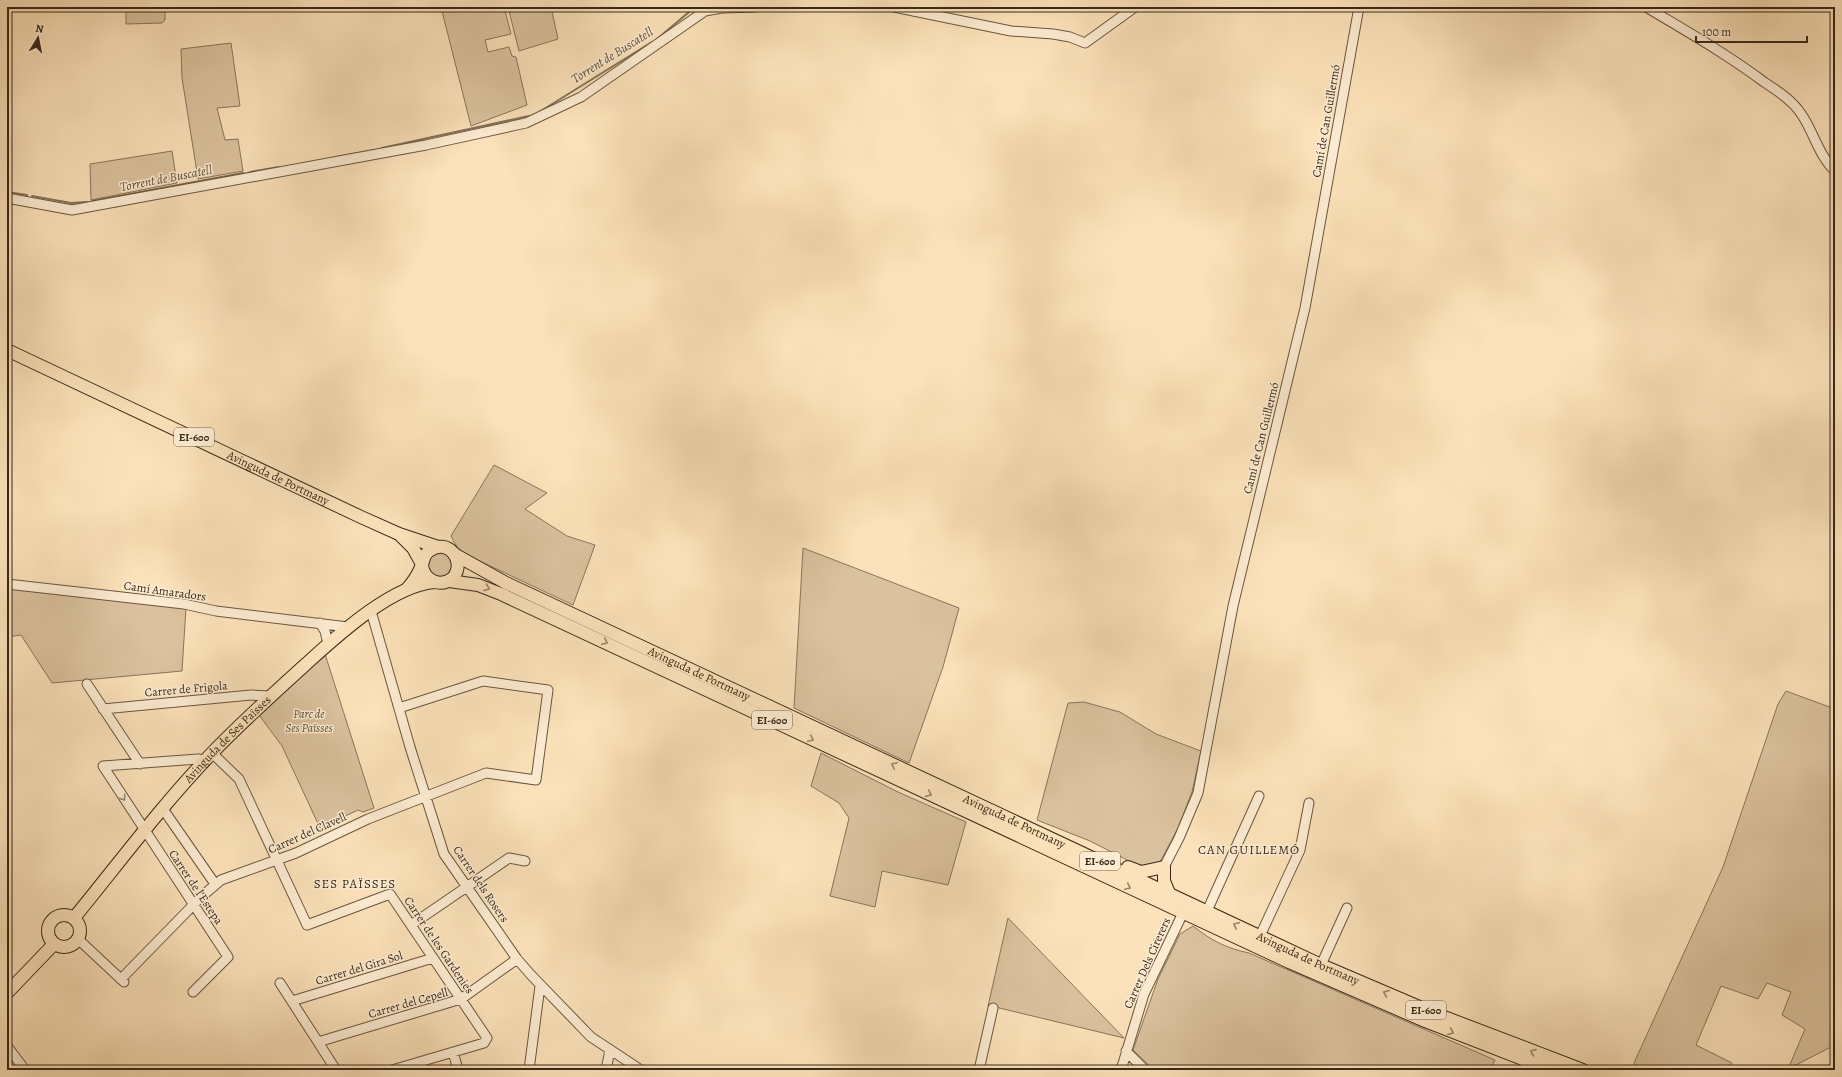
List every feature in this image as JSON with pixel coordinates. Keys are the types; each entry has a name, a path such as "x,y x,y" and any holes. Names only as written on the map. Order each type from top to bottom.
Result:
{"main road":[{"name":"Avinguda de Portmany","path":"7,350 399,534 438,547"},
{"name":"Avinguda de Portmany","path":"399,534 413,548 422,565"},
{"path":"422,565 428,551 438,547"},
{"name":"EI-600","path":"438,547 444,548 454,554"},
{"path":"448,581 453,578 458,570 458,560 454,554"},
{"name":"Avinguda de Portmany","path":"454,554 506,583 1321,964 1430,1012 1583,1070"},
{"name":"EI-600","path":"422,565 426,576 435,582 448,581"},
{"name":"Avinguda de Ses Païsses","path":"407,589 422,565"},
{"name":"Avinguda de Portmany","path":"448,581 478,585 501,594 1373,1000 1536,1068 1551,1070"},
{"name":"Avinguda de Ses Païsses","path":"74,918 144,831 209,757 271,696 348,626 407,589 419,584 435,582"},
{"path":"1031,829 1058,835 1141,872 1164,867 1164,882 1169,893"},
{"path":"63,915 74,918 80,928 78,939 74,943 64,947 54,944 48,934 48,929 53,919 63,915"},
{"path":"7,993 54,944"}],"street":[{"path":"7,198 72,210 426,145 526,123 581,97 706,11 722,8 755,7"},
{"path":"894,7 1011,30 1070,37 1085,43 1135,7"},
{"name":"Camí de Can Guillermó","path":"1164,867 1179,838 1198,793 1233,606 1305,308 1358,7"},
{"path":"1646,7 1734,59 1791,102 1801,113 1822,154 1835,171"},
{"name":"Camí Amaradors","path":"7,584 184,604 216,611 348,626"},
{"name":"Carrer dels Rosers","path":"371,612 425,796 444,854 469,887 517,958 540,986 591,1037 641,1070"},
{"path":"320,623 325,631 328,644"},
{"name":"Carrer del Clavell","path":"78,939 123,980 193,904 221,880 296,853 368,818 486,773 536,780 548,690 483,681 399,708"},
{"path":"86,684 140,764 209,757 239,779 277,860"},
{"name":"Carrer de Frigola","path":"103,709 251,695 271,696"},
{"name":"Carrer de l'Estepa","path":"140,764 102,766 228,957 193,992"},
{"path":"1207,911 1259,796"},
{"path":"1260,936 1300,850 1309,803"},
{"path":"163,809 215,884"},
{"path":"411,924 469,887 509,858 525,861"},
{"name":"Carrer de les Gardenies","path":"277,860 307,925 390,894 487,1038 484,1043 453,1052"},
{"path":"1321,964 1347,908"},
{"name":"Carrer Dels Cirerers","path":"1121,1070 1144,994 1183,912"},
{"name":"Carrer del Gira Sol","path":"292,1001 433,958"},
{"name":"Carrer del Cepell","path":"318,1042 461,1000 517,958"},
{"path":"280,983 336,1070"},
{"path":"529,1070 540,986"},
{"path":"979,1070 993,1008"},
{"path":"7,1046 25,1070"},
{"path":"606,1070 610,1050"},
{"path":"1126,1051 1146,1070"},
{"path":"392,1070 453,1052 458,1070"}],"green space":[{"path":"126,7 165,7 165,20 162,23 126,24"},
{"path":"441,7 504,7 511,34 485,40 488,52 509,47 512,56 516,57 527,105 471,126"},
{"path":"508,7 551,7 558,39 519,51"},
{"path":"231,43 240,106 217,108 225,140 238,139 243,171 198,179 182,78 181,49"},
{"path":"172,151 177,183 91,200 90,164"},
{"path":"494,465 547,493 525,509 567,536 595,545 573,605 467,555 459,549 453,540 451,536"},
{"path":"803,548 959,608 943,667 909,763 794,708"},
{"path":"440,552 449,556 453,565 449,574 440,578 431,574 427,565 431,556"},
{"path":"7,587 186,608 182,671 52,683 21,635 7,637"},
{"name":"Parc de Ses Païsses","path":"325,654 374,808 363,812 358,810 320,828 282,746 259,715"},
{"path":"1786,691 1835,709 1835,1045 1788,1069 1805,1029 1782,1015 1791,992 1767,983 1758,999 1721,986 1696,1045 1732,1063 1729,1070 1637,1068 1634,1063 1723,867 1778,704"},
{"path":"1084,702 1120,712 1156,734 1201,751 1192,792 1178,828 1160,862 1148,866 1137,865 1090,841 1037,820 1068,703"},
{"path":"821,753 898,792 966,822 948,885 882,871 875,907 830,896 849,818 839,803 811,786"},
{"path":"1008,918 1124,1038 988,1006"},
{"path":"1193,926 1207,936 1233,949 1249,953 1495,1060 1490,1070 1154,1070 1133,1050 1158,979 1180,934"}],"waterway":[{"name":"Torrent de Buscatell","path":"657,39 695,7"},
{"name":"Torrent de Buscatell","path":"536,114 652,42"},
{"name":"Torrent de Buscatell","path":"382,148 529,116"},
{"name":"Torrent de Buscatell","path":"336,157 374,150"},
{"name":"Torrent de Buscatell","path":"250,172 279,167"},
{"name":"Torrent de Buscatell","path":"92,201 243,173"},
{"name":"Torrent de Buscatell","path":"7,192 27,195"},
{"name":"Torrent de Buscatell","path":"32,196 71,203 87,202"}],"district":[{"name":"CAN GUILLEMÓ","path":"1249,849"},
{"name":"SES PAÏSSES","path":"355,883"}]}
